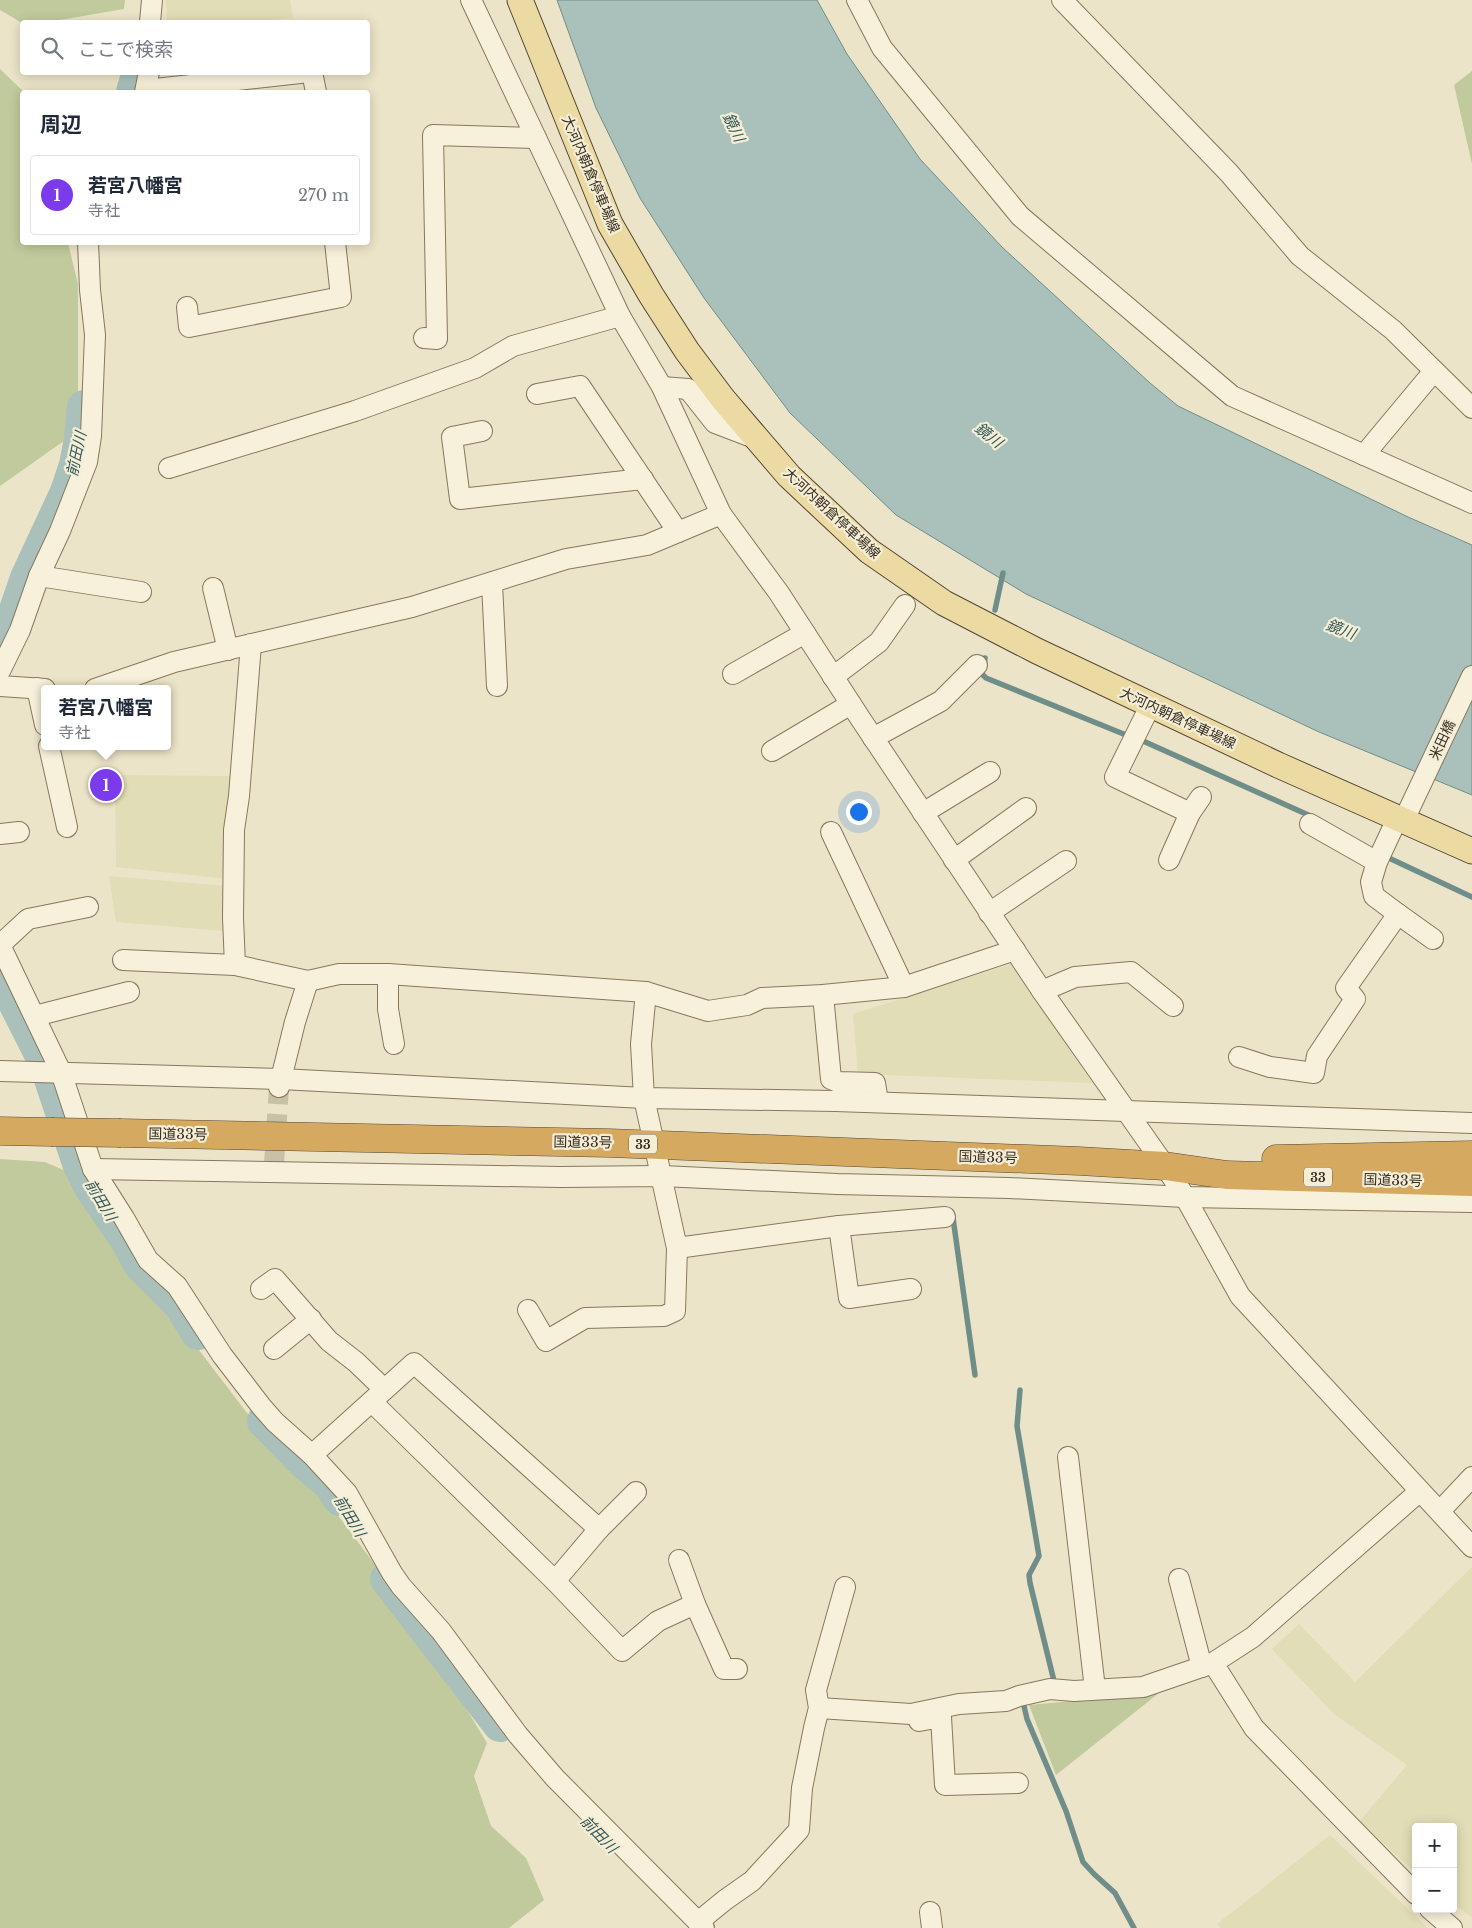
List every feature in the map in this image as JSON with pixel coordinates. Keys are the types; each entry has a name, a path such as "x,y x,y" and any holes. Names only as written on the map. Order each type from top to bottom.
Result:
{"highway":[{"name":"国道33号","path":"0,1131 655,1145 1078,1161 1165,1166 1226,1175 1472,1182"},
{"name":"国道33号","path":"1165,1166 1227,1160 1472,1155"}],"main road":[{"name":"大河内朝倉停車場線","path":"520,0 610,224 651,295 687,351 757,440 789,476 869,551 944,603 1150,706 1404,815 1472,851"}],"street":[{"path":"150,20 152,0"},
{"path":"470,0 620,316 662,386 721,514 780,593 833,677 989,913 1165,1166 1185,1197 1240,1296 1440,1511 1472,1548"},
{"path":"857,0 882,48 1020,216 1232,396 1471,503"},
{"path":"1062,0 1229,173 1300,256 1393,330 1472,408"},
{"path":"147,85 272,75"},
{"path":"311,75 315,90"},
{"path":"424,338 437,339 433,135 536,138"},
{"path":"0,670 20,630 39,576 87,462 91,436 95,335 90,290 88,245"},
{"path":"187,307 189,328 341,297 335,245"},
{"path":"169,468 355,411 476,368 512,346 620,316"},
{"path":"1364,455 1434,371"},
{"path":"537,394 580,386 678,532"},
{"path":"662,386 688,389 715,422 757,440"},
{"path":"482,431 452,437 460,499 643,479"},
{"path":"106,685 174,662 412,607 566,559 647,545 721,514"},
{"path":"39,576 141,592"},
{"path":"492,583 497,686"},
{"path":"213,588 228,650"},
{"path":"833,677 879,642 905,605"},
{"path":"733,674 805,633"},
{"path":"235,965 233,918 234,830 239,796 251,644"},
{"path":"873,738 941,702 977,665"},
{"name":"米田橋","path":"1433,939 1374,896 1371,882 1377,862 1404,815 1472,676"},
{"path":"0,686 41,689"},
{"path":"772,751 851,704"},
{"path":"1150,706 1115,777 1196,805 1169,860"},
{"path":"50,750 67,827"},
{"path":"922,812 990,772"},
{"path":"954,860 1026,808"},
{"path":"1310,824 1377,862"},
{"path":"831,832 904,987"},
{"path":"989,913 1066,861"},
{"path":"88,907 28,919 0,945 62,1072 92,1169 124,1218 148,1260 177,1286 222,1355 275,1422 312,1455 347,1493 401,1586 441,1632 518,1735 555,1778 701,1925 725,1900 752,1881 799,1830 802,1788 818,1712 816,1690 845,1587"},
{"path":"1239,1057 1270,1067 1314,1073 1317,1056 1355,999 1346,988 1398,914"},
{"path":"123,960 235,965 308,981 339,974 388,974 646,992 708,1011 747,1005 762,998 823,995 904,987 1015,950"},
{"path":"1042,991 1075,977 1131,972 1173,1006"},
{"path":"388,974 388,1009 394,1044"},
{"path":"280,1083 295,1022 308,981"},
{"path":"35,1016 129,992"},
{"path":"528,1310 546,1341 585,1318 664,1316 675,1311 677,1248 644,1098 641,1044 646,992"},
{"path":"823,995 831,1079 838,1082 875,1084 878,1102"},
{"path":"0,1071 62,1072 644,1098 878,1102 1472,1123"},
{"path":"92,1169 274,1168 662,1176 836,1184 1009,1188 1185,1197 1472,1202"},
{"path":"677,1248 839,1226 945,1217"},
{"path":"839,1226 849,1298 911,1289"},
{"path":"261,1289 275,1278 329,1341 356,1362 378,1395 622,1651 658,1621 695,1604"},
{"path":"274,1349 310,1319"},
{"path":"312,1455 414,1363 599,1529"},
{"path":"1068,1457 1095,1689"},
{"path":"1440,1511 1472,1477"},
{"path":"818,1712 911,1714 959,1704 1006,1701 1050,1689 1143,1687 1207,1665 1253,1637 1420,1491"},
{"path":"555,1581 599,1529 636,1492"},
{"path":"678,1560 724,1669 736,1669"},
{"path":"1179,1579 1207,1665 1254,1728 1412,1890"},
{"path":"818,1712 909,1723 941,1717 945,1785 1018,1783"},
{"path":"1435,1913 1452,1928"}],"shaded area":[{"path":"166,0 290,0 293,18 272,20 167,20"},
{"path":"115,775 233,776 228,879 116,867"},
{"path":"109,876 227,886 225,931 116,922"},
{"path":"1011,964 1092,1083 858,1074 853,1014"},
{"path":"1472,1567 1472,1917 1457,1907 1457,1823 1412,1823 1412,1869 1359,1822 1407,1765 1334,1714 1272,1649 1299,1624 1355,1682"},
{"path":"1330,1835 1428,1928 1221,1928 1217,1924"}],"green space":[{"path":"0,0 125,0 124,9 60,20 20,20 20,22 0,10"},
{"path":"0,69 22,90 20,90 20,245 68,245 78,284 78,431 0,486"},
{"path":"1472,71 1472,164 1454,85"},
{"path":"0,1159 45,1162 68,1172 89,1205 138,1268 174,1302 189,1337 263,1434 300,1465 370,1558 409,1614 487,1743 474,1776 491,1826 526,1858 544,1900 509,1928 0,1928"},
{"path":"1159,1693 1056,1775 1029,1705"}],"water":[{"name":"鏡川","path":"557,0 817,0 847,54 920,159 1002,247 1150,383 1178,406 1408,517 1472,545 1472,795 1319,732 1026,594 896,515 790,413 704,298 640,198 596,108"}],"waterway":[{"name":"前田川","path":"134,90 138,75"},
{"name":"前田川","path":"5,642 27,578 67,492 76,465 84,407"},
{"path":"995,610 1003,573"},
{"path":"985,658 982,674 986,678 1126,735"},
{"path":"1143,741 1315,818"},
{"path":"1391,859 1472,897"},
{"name":"前田川","path":"0,973 43,1058"},
{"name":"前田川","path":"51,1079 79,1163 92,1189 127,1240 140,1264 180,1304 198,1333"},
{"path":"953,1218 975,1375"},
{"path":"1020,1390 1017,1426 1039,1556 1029,1575 1054,1681"},
{"name":"前田川","path":"264,1421 303,1461 330,1484 340,1499"},
{"name":"前田川","path":"387,1579 500,1725"},
{"path":"1024,1706 1027,1719 1066,1811 1083,1862 1115,1893 1134,1928"}],"tunnel":[{"path":"274,1164 279,1087"}],"place":[{"name":"若宮八幡宮","path":"106,785"}]}
